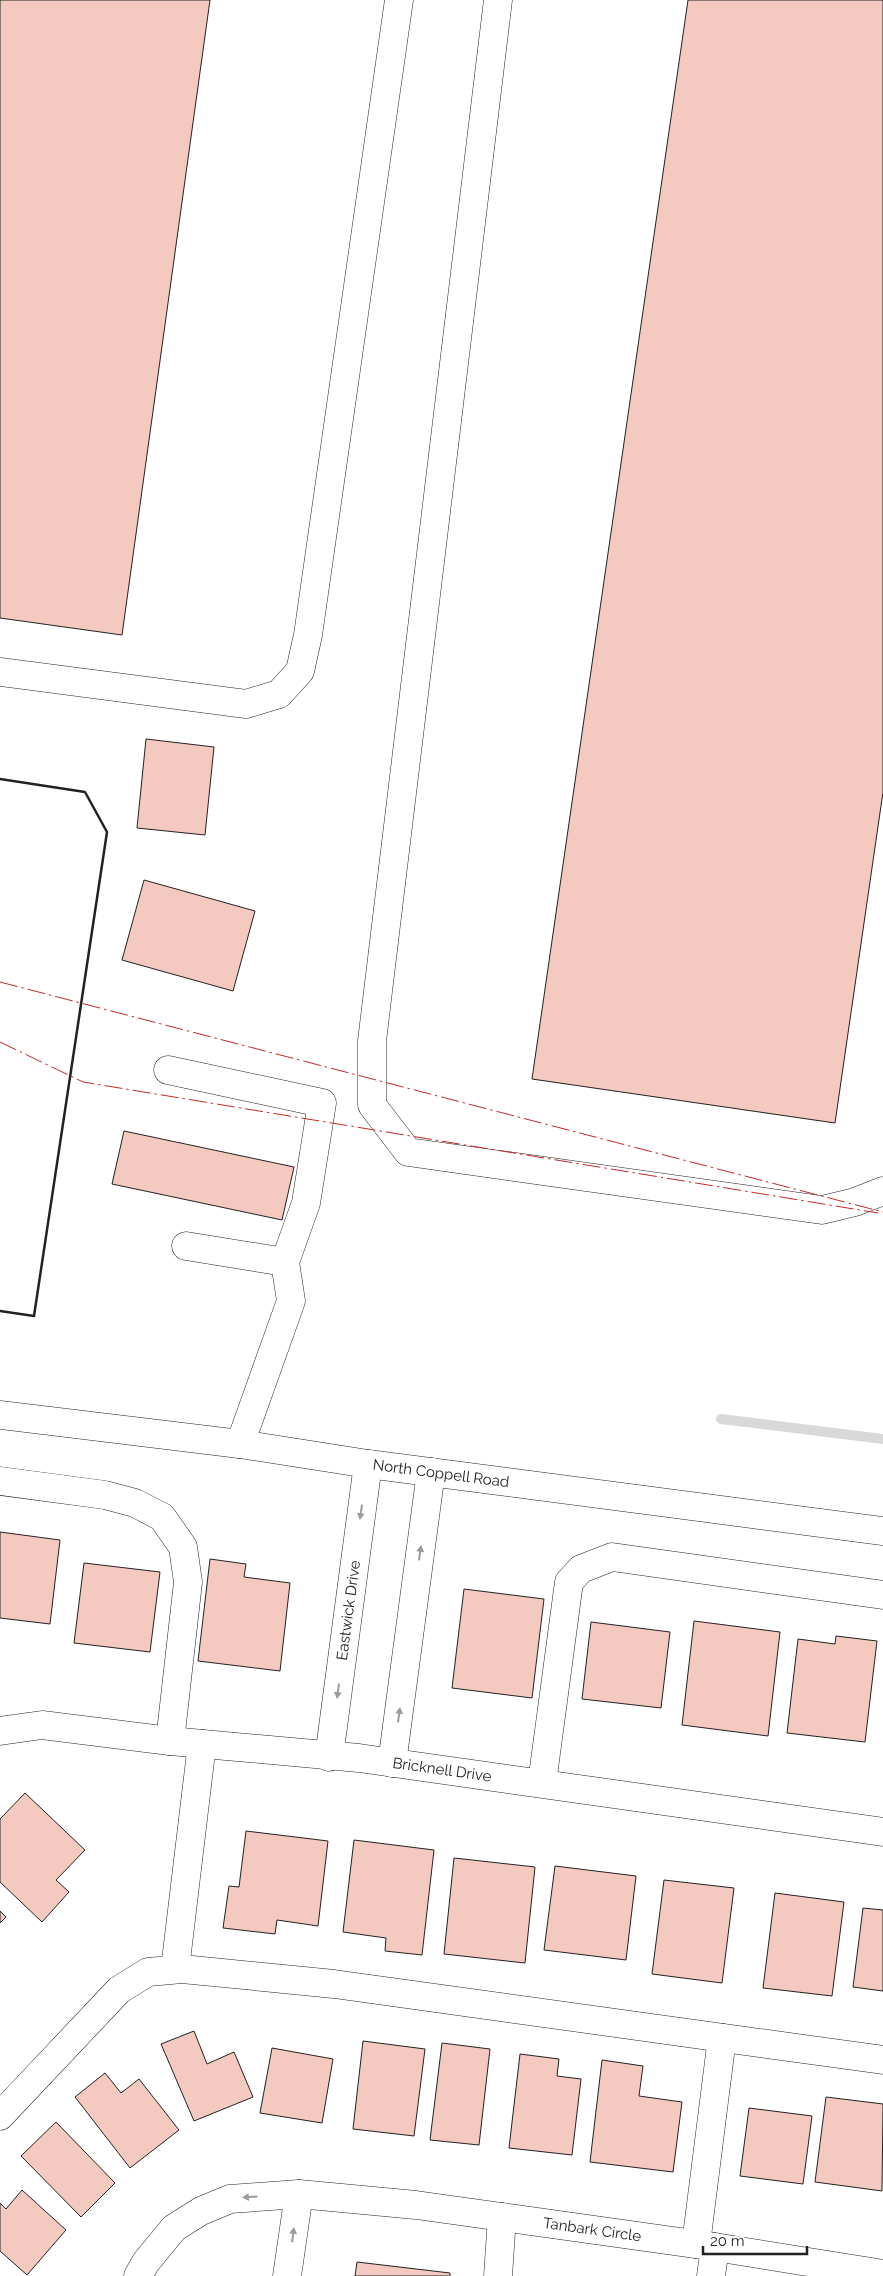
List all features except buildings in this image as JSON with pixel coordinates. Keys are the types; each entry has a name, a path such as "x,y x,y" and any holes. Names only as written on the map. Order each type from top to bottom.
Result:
{"street":[{"path":"0,672 246,704 279,694 300,671 308,635 399,0"},
{"path":"498,0 372,1041 372,1105 408,1152 822,1210 855,1202 883,1191"},
{"path":"168,1070 322,1102 306,1203 285,1262 291,1301 240,1444"},
{"path":"186,1246 285,1262"},
{"name":"North Coppell Road","path":"0,1415 240,1444 368,1464 883,1531"},
{"name":"Eastwick Drive","path":"329,1757 368,1464"},
{"path":"392,1763 431,1472"},
{"path":"0,1481 106,1494 135,1503 162,1517 183,1547 188,1582 170,1741"},
{"path":"542,1783 569,1582 581,1569 612,1557 883,1595"},
{"name":"Bricknell Drive","path":"0,1731 42,1725 170,1741 392,1763 883,1832"},
{"path":"175,1969 202,1744"},
{"path":"0,2116 118,1990 148,1972 175,1969 334,1984 883,2060"},
{"path":"712,2276 706,2246 722,2038"},
{"path":"288,2276 298,2194"},
{"name":"Tanbark Circle","path":"138,2276 146,2262 174,2228 201,2211 230,2199 298,2194 502,2217 706,2246 883,2274"},
{"path":"498,2276 502,2217"}],"waterway":[{"path":"721,1419 883,1439"}],"wall":[{"path":"0,779 85,792 107,832 34,1316 0,1311"}],"power":[{"path":"0,982 883,1212"},
{"path":"0,1042 83,1082 878,1213"}]}
